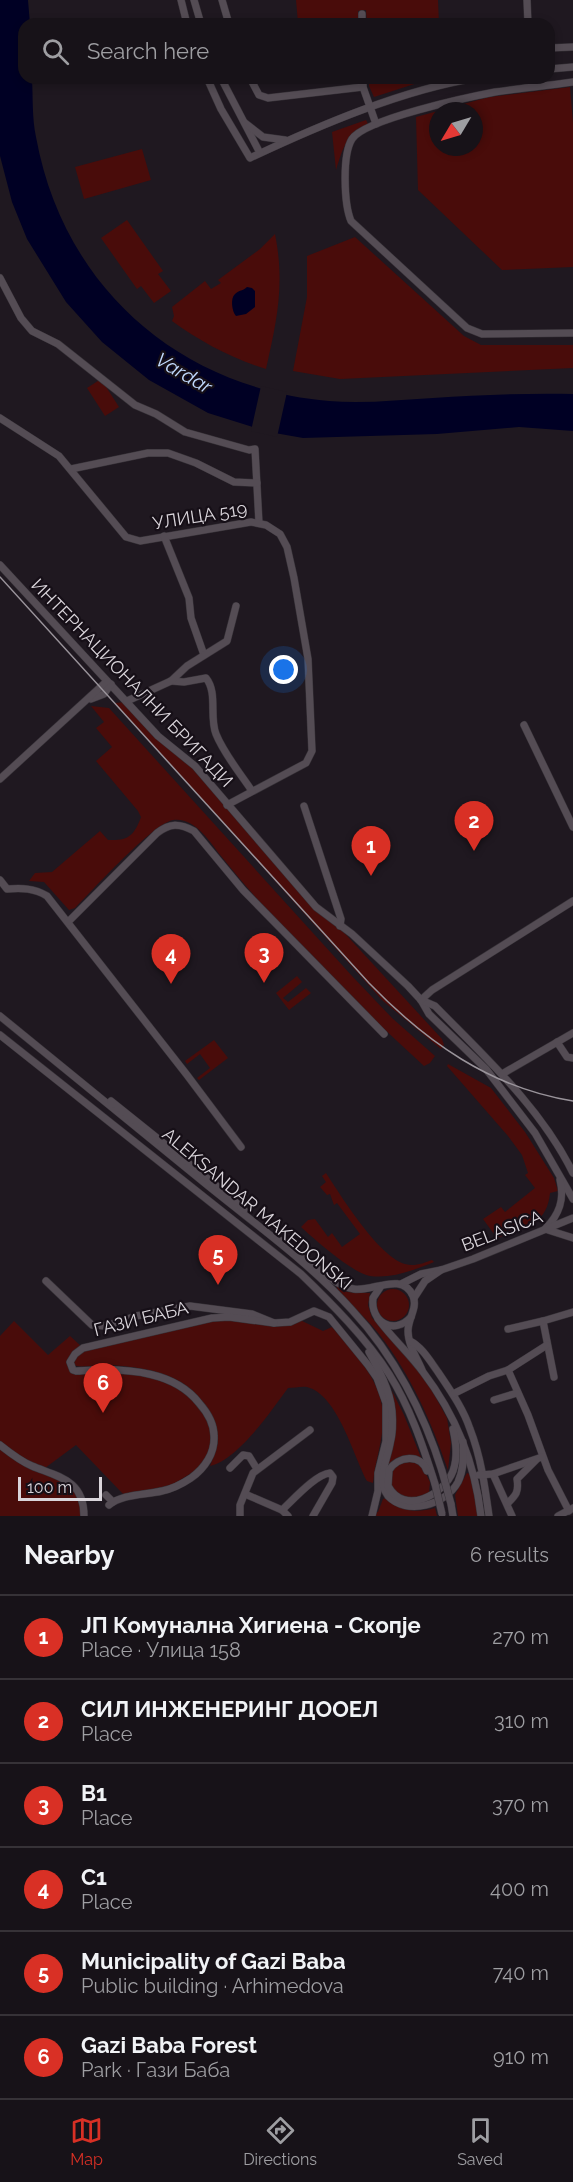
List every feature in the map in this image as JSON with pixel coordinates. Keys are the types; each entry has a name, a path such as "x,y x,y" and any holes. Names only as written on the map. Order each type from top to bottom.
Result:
{"street":[{"path":"181,0 186,18"},
{"path":"194,0 199,18"},
{"path":"222,0 227,18"},
{"path":"527,0 528,18"},
{"path":"555,48 573,47"},
{"path":"555,68 573,67"},
{"path":"573,82 495,92 416,111 376,124 352,138 345,163 347,204 351,221 467,328 475,332 573,333"},
{"path":"210,84 226,118 250,158 289,140 372,108 446,84"},
{"path":"224,84 260,153"},
{"path":"253,84 259,95 268,98 363,87 376,124"},
{"path":"238,114 249,127 263,136 289,140"},
{"path":"0,278 21,318 32,331 58,344 135,405 156,414 185,432 249,450 255,449 259,523 273,528 280,534 287,548 299,602 308,659 313,732 312,751 306,763 227,805"},
{"path":"0,418 51,450 71,469 148,453 168,453 234,482 257,483"},
{"name":"УЛИЦА 519","path":"71,469 126,537 138,541 251,522 259,523"},
{"path":"164,536 189,598 191,618 204,655"},
{"name":"ИНТЕРНАЦИОНАЛНИ БРИГАДИ","path":"0,565 158,736 195,766 316,907 386,965 421,1000"},
{"path":"86,702 104,694 113,693 127,701 171,681 187,666 227,640 236,606"},
{"path":"171,681 184,682 206,678 208,680 212,692 217,737 252,791"},
{"path":"0,779 109,683"},
{"name":"ИНТЕРНАЦИОНАЛНИ БРИГАДИ","path":"104,694 109,683"},
{"path":"524,725 570,812 573,827"},
{"path":"304,806 341,920 340,926"},
{"path":"68,922 157,833 172,825 185,826 198,836 243,890 384,1034"},
{"path":"0,880 7,889 27,888 47,896 241,1147"},
{"path":"421,1000 432,990 573,901"},
{"path":"421,1000 435,1006 502,1074 545,1128 573,1173"},
{"path":"421,1000 429,1014 486,1069 513,1102 558,1169 573,1199"},
{"name":"ALEKSANDAR MAKEDONSKI","path":"0,1016 98,1095 117,1105 228,1194 250,1219 322,1280 353,1310 377,1341 415,1403 434,1446 453,1516"},
{"path":"502,1074 573,1033"},
{"name":"ALEKSANDAR MAKEDONSKI","path":"0,1035 301,1274 333,1305 379,1359 400,1394 423,1447 435,1484 441,1515"},
{"path":"557,1042 567,1057 573,1058"},
{"path":"558,1169 562,1188 561,1207 545,1231 573,1238"},
{"name":"BELASICA","path":"414,1298 426,1281 441,1270 545,1231 573,1218"},
{"path":"271,1236 285,1242 345,1287 360,1290 394,1283 401,1284 411,1292 414,1298 414,1311 408,1331 410,1341 422,1370 463,1442 474,1475 481,1516"},
{"name":"BELASICA","path":"401,1284 429,1271 441,1270"},
{"path":"46,1281 92,1325 99,1327 136,1316 190,1306 252,1314 274,1323 290,1322 314,1311 329,1317 377,1378 386,1403 386,1441 378,1473 378,1491 372,1516"},
{"path":"381,1286 372,1298 374,1313 422,1370"},
{"path":"508,1329 573,1312"},
{"path":"378,1319 387,1325 398,1325 411,1316"},
{"name":"ГАЗИ БАБА","path":"106,1495 111,1503 125,1501 181,1484 199,1472 211,1454 214,1438 212,1425 202,1406 183,1387 161,1377 139,1373 103,1370 76,1371 73,1370 70,1362 75,1354 83,1348 195,1320 229,1317 274,1323"},
{"path":"543,1321 554,1377"},
{"path":"361,1339 382,1377 390,1401 392,1435 382,1479 391,1500 401,1506 418,1509 431,1505 447,1495 454,1488 461,1473 464,1456 463,1442"},
{"path":"410,1341 418,1346 453,1394 470,1428 483,1476 489,1516"},
{"path":"453,1394 489,1376 508,1371 547,1345"},
{"path":"508,1371 528,1415 539,1458 571,1509 558,1516"},
{"path":"494,1400 517,1393"},
{"path":"435,1484 425,1466 413,1458 404,1458 396,1462 389,1470 390,1491 405,1501 426,1499 441,1490 452,1474 456,1462 457,1449 449,1415"},
{"path":"240,1516 240,1505 250,1479 257,1469 310,1430"},
{"path":"0,1445 26,1462 67,1480 81,1497 84,1516"},
{"path":"230,1468 243,1455 249,1456 257,1469"},
{"path":"474,1475 494,1474 539,1458"},
{"path":"508,1503 518,1490 517,1479 539,1458"},
{"path":"282,1510 316,1479 330,1473 333,1477 332,1483 313,1516"},
{"path":"494,1474 512,1516"},
{"path":"245,1494 282,1510 288,1516"}],"shaded area":[{"path":"296,0 438,0 439,18 367,18 366,10 358,11 358,18 298,18"},
{"path":"369,84 414,84 374,97"},
{"path":"570,87 573,123 573,267 502,270 418,190 416,117 429,113 429,156 483,156 483,102 471,102 489,97"},
{"path":"366,120 368,124 346,143 336,170 332,132"},
{"path":"142,149 151,180 84,199 75,167"},
{"path":"127,220 163,271 158,274 171,291 154,303 141,286 137,289 101,238"},
{"path":"275,234 279,269 278,302 266,369 229,355 183,329 172,321 174,316 172,307 205,281 211,289 221,283 218,280 260,249"},
{"path":"355,237 464,336 481,345 573,345 573,368 340,379 293,371 307,297 307,256"},
{"path":"101,379 119,407 105,416 87,388"},
{"path":"126,702 187,762 442,1039 444,1045 441,1049 383,1001 115,703"},
{"path":"91,706 109,708 352,976 392,1018 435,1056 430,1063 424,1066 371,1017 293,939 207,838 188,822 173,820 151,833 75,908 69,910 44,882 29,881 35,873 52,872 100,831 108,840 121,840 129,836 136,829 141,817 96,761 112,747 96,728 104,722"},
{"path":"297,976 302,982 283,998 288,1002 306,988 311,993 289,1010 276,993"},
{"path":"214,1040 228,1058 199,1080 197,1078 210,1068 200,1054 187,1064 185,1061"},
{"path":"448,1064 491,1088 525,1132 554,1178 558,1191 550,1193 548,1204 539,1219 524,1228 497,1238 483,1219 501,1207 505,1212 535,1188 525,1175 528,1173 522,1155 447,1066"},
{"path":"326,1173 361,1224 384,1250 395,1259 408,1265 432,1260 434,1262 395,1275 370,1276 354,1269 324,1247 301,1227 308,1220 315,1219 328,1237 332,1233 342,1247 360,1234 337,1203 334,1205 330,1194 327,1195 320,1187 326,1182 322,1176"},
{"path":"336,1286 347,1292 370,1293 368,1305 372,1318 393,1338 425,1378 447,1418 451,1443 448,1470 427,1416 401,1366 379,1334"},
{"path":"393,1289 404,1294 409,1305 404,1316 393,1321 382,1316 377,1305 382,1294"},
{"path":"300,1320 323,1331 332,1327 350,1348 367,1370 380,1395 383,1409 383,1423 373,1483 367,1481 336,1413 318,1392 307,1387 288,1388 243,1445 221,1462 210,1466 218,1436 207,1409 187,1386 159,1373 127,1366 82,1367 73,1365 73,1361 83,1351 200,1321"},
{"path":"14,1321 48,1355 70,1336 83,1348 75,1354 73,1370 139,1373 178,1385 202,1407 214,1438 210,1452 198,1469 172,1485 124,1495 76,1445 45,1468 75,1488 84,1516 0,1516 0,1336"},
{"path":"392,1391 422,1460 404,1457 388,1465 396,1419"},
{"path":"408,1460 422,1466 430,1482 429,1493 408,1498 400,1495 391,1486 392,1467"},
{"path":"467,1473 472,1475 479,1516 458,1516 455,1495"},
{"path":"386,1498 403,1509 422,1511 435,1508 437,1516 375,1516 375,1512 378,1512 383,1499"}],"water":[{"name":"Vardar","path":"0,0 28,0 30,18 18,18 18,84 32,84 36,137 50,191 72,239 101,283 136,320 177,351 223,375 274,392 342,402 485,395 573,394 573,431 519,427 437,434 303,438 269,432 208,413 149,380 102,342 66,302 27,239 12,202 0,156"},
{"path":"247,287 255,291 255,307 246,314 236,316 232,305 233,296"}],"pier":[{"path":"261,386 287,392 277,437 251,431"}],"railway":[{"path":"0,577 369,983 391,1004 437,1043 487,1074 543,1095 573,1101"}],"place":[{"name":"СИЛ ИНЖЕНЕРИНГ ДООЕЛ","path":"474,851"},
{"name":"ЈП Комунална Хигиена - Скопје","path":"371,876"},
{"name":"B1","path":"264,983"},
{"name":"C1","path":"171,984"},
{"name":"Municipality of Gazi Baba","path":"218,1285"},
{"name":"Gazi Baba Forest","path":"103,1413"}]}
